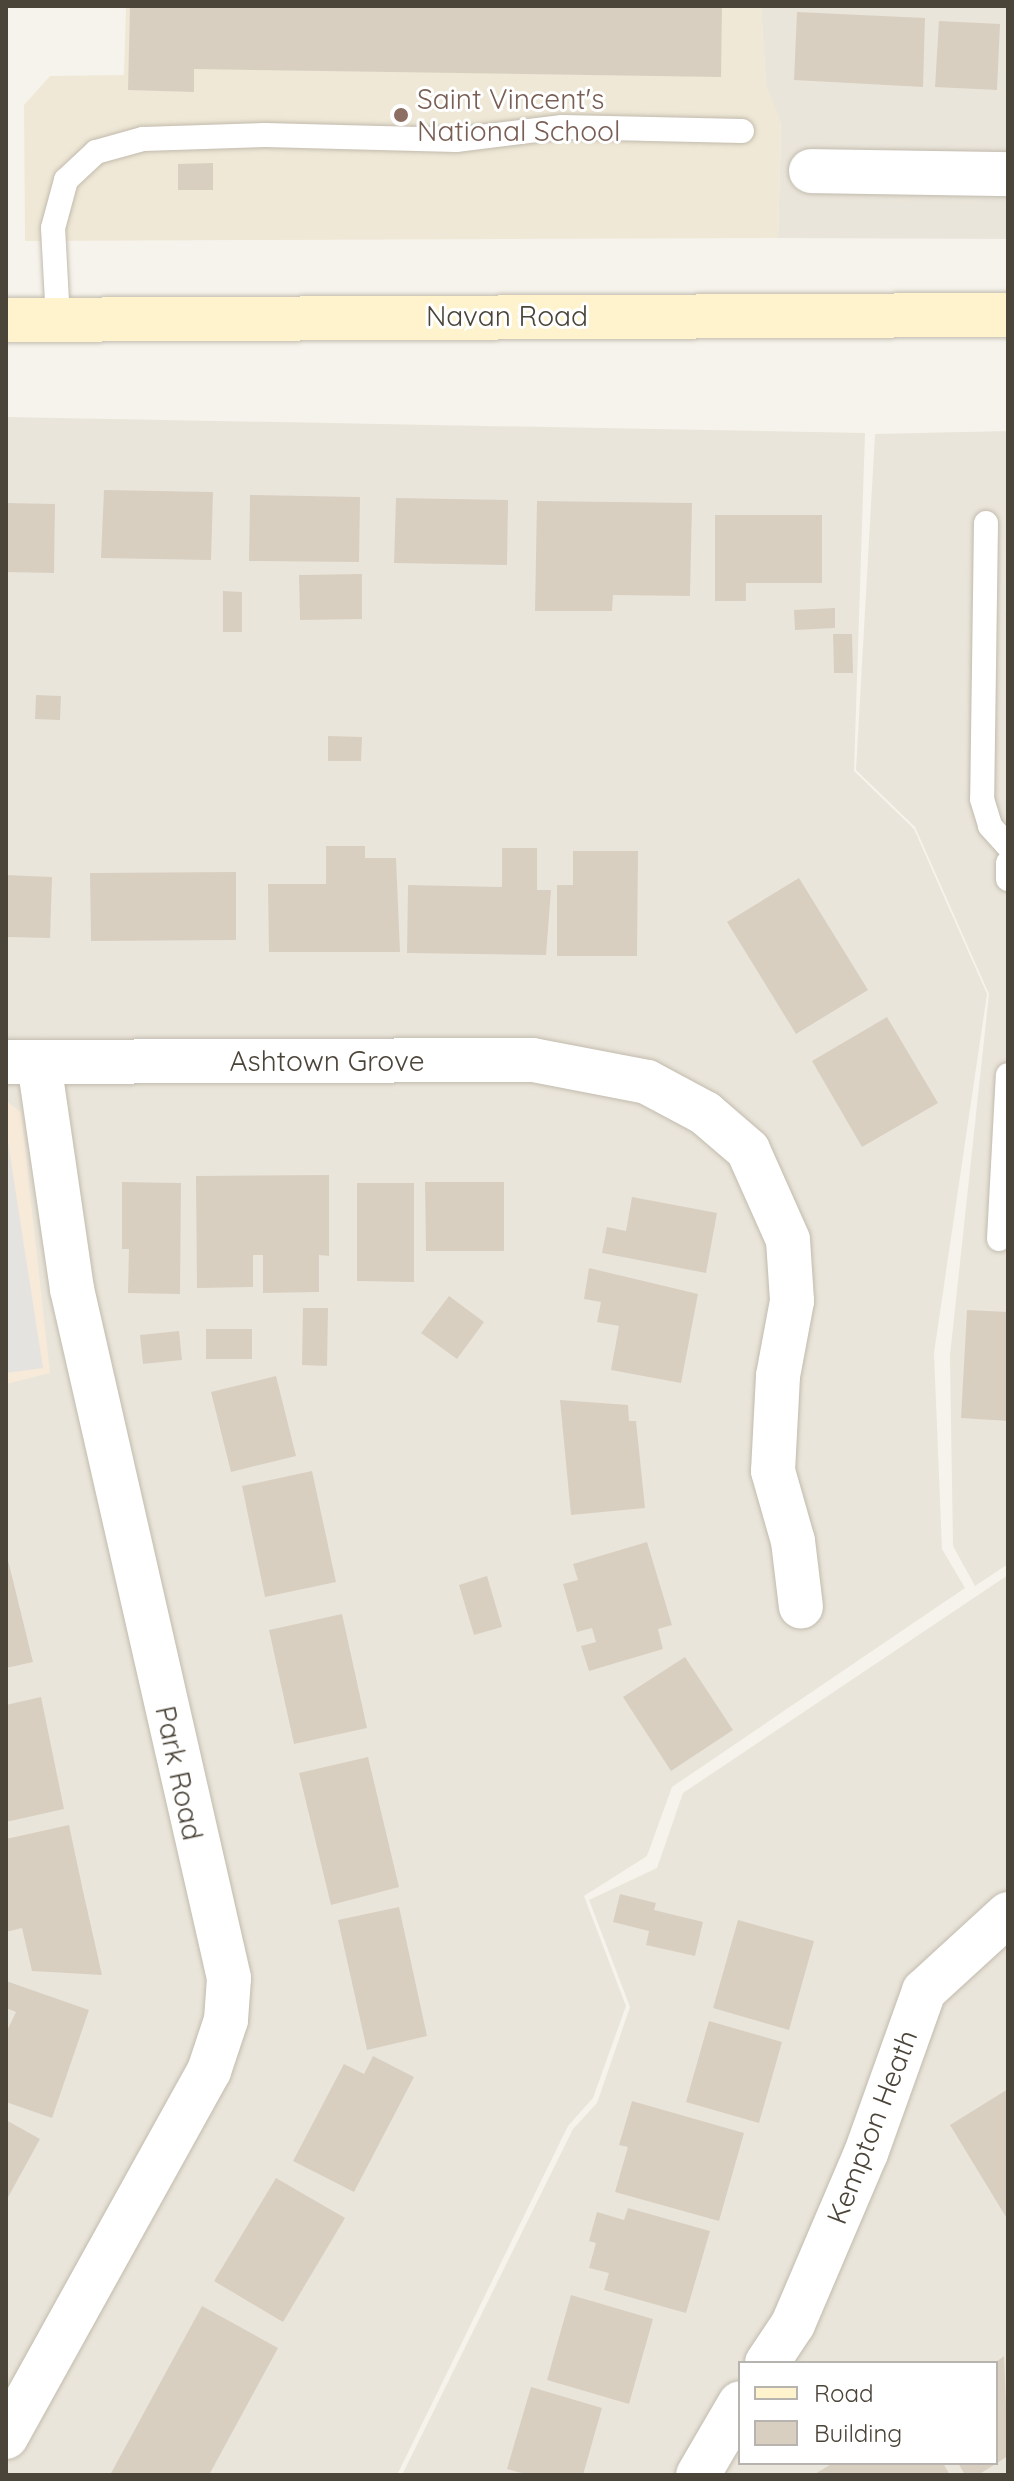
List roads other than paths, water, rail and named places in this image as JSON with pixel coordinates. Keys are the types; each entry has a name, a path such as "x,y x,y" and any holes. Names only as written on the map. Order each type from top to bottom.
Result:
{"main road":[{"name":"Navan Road","path":"6,320 1008,315"}],"street":[{"path":"811,171 1008,174"},
{"name":"Ashtown Grove","path":"22,1062 533,1060 647,1082 705,1113 748,1150 788,1240 792,1301 778,1376 773,1471 793,1541 801,1607"},
{"name":"Park Road","path":"6,2437 209,2071 226,2020 229,1978 22,1062"},
{"name":"Kempton Heath","path":"768,2361 793,2324 866,2153 924,1991 1008,1914"},
{"path":"698,2475 738,2406"}],"lane":[{"path":"58,320 53,228 66,180 96,152 143,139 250,135 456,140 562,127 742,131"},
{"path":"986,523 982,799 990,826 1008,846"},
{"path":"1008,863 1008,879"},
{"path":"999,1239 1008,1075"}],"place":[{"name":"Saint Vincent's National School","path":"401,115"}]}
